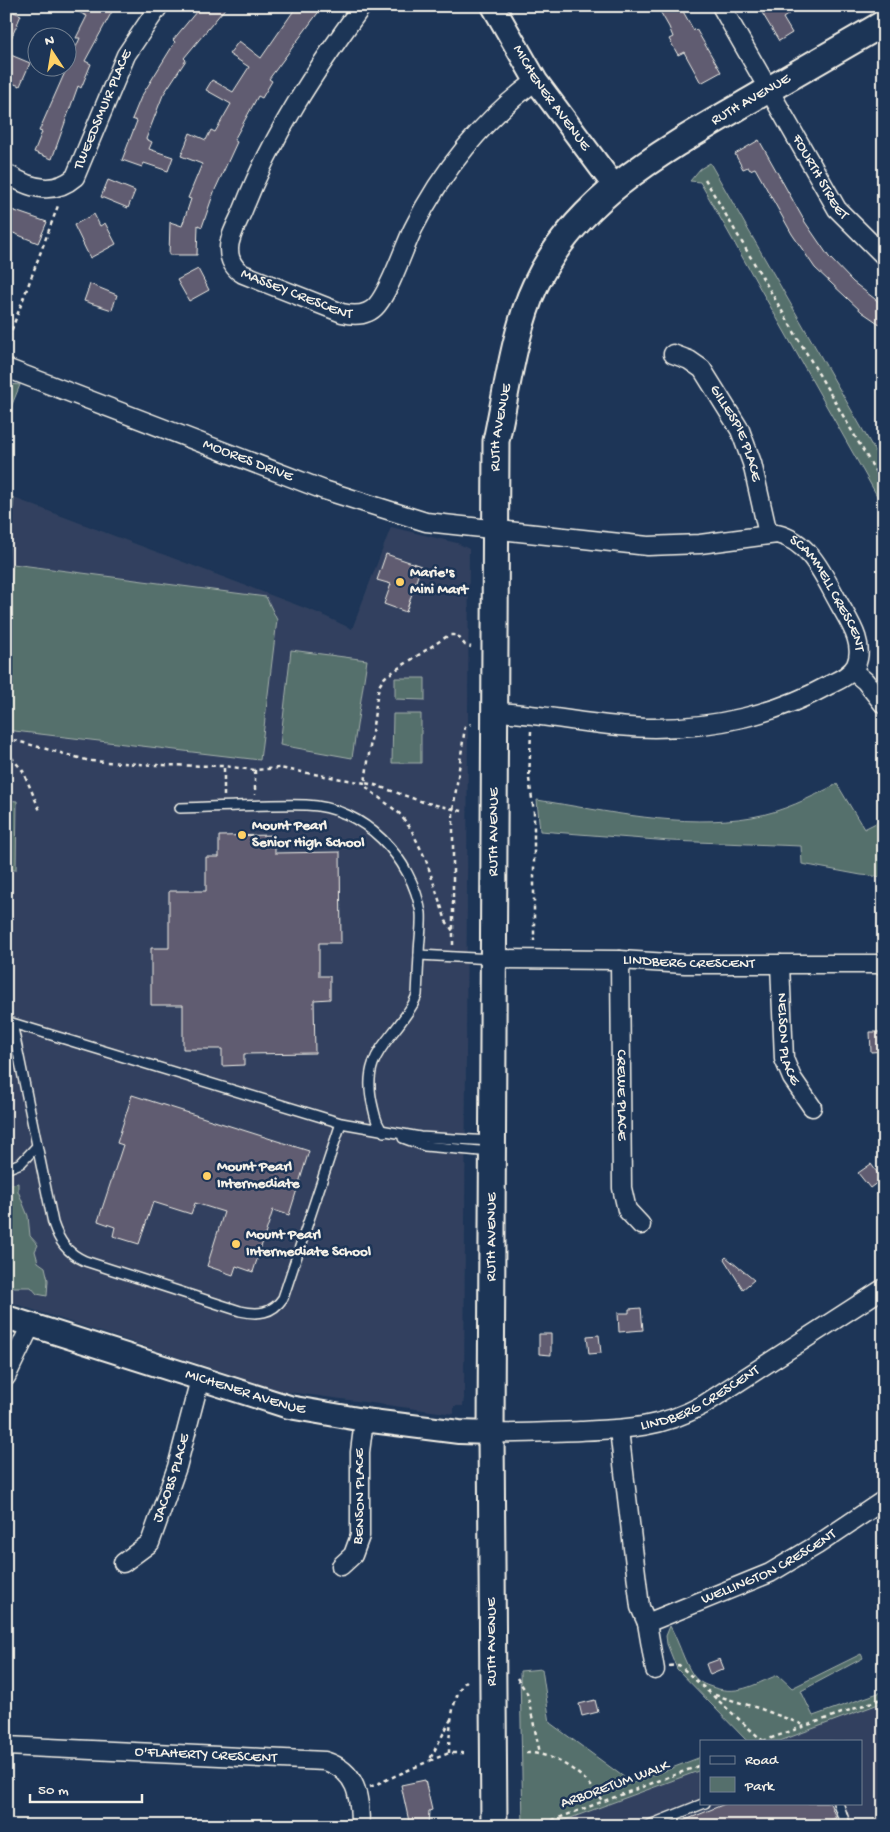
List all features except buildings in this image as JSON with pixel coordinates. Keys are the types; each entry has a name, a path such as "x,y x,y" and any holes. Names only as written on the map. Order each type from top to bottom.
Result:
{"main road":[{"name":"RUTH AVENUE","path":"494,1826 491,1434 494,1147 496,441 522,328 534,287 568,235 615,187 676,143 884,23"}],"street":[{"name":"TWEEDSMUIR PLACE","path":"60,187 75,177 79,170 126,55 159,6"},
{"name":"MASSEY CRESCENT","path":"362,6 296,102 258,171 230,244 231,260 236,269 243,274 342,313 358,315 371,310 382,297 423,210 447,173 494,116 513,97 536,81"},
{"name":"MICHENER AVENUE","path":"492,6 536,81 615,187"},
{"name":"FOURTH STREET","path":"721,6 837,208 884,256"},
{"path":"6,174 33,187 42,189 60,187"},
{"name":"GILLESPIE PLACE","path":"673,354 689,360 702,369 740,430 752,463 768,534"},
{"name":"MOORES DRIVE","path":"6,368 372,506 438,524 496,530"},
{"name":"SCAMMELL CRESCENT","path":"496,530 648,546 700,544 777,534 794,540 806,550 856,634 858,650 853,671 818,692 787,705 743,717 696,726 629,727 521,713 496,712"},
{"path":"853,671 865,681 884,705"},
{"name":"LINDBERG CRESCENT","path":"494,959 620,960 685,964 884,964"},
{"name":"CREWE PLACE","path":"620,960 622,1188 627,1210 641,1225"},
{"name":"NELSON PLACE","path":"780,964 784,1059 792,1078 812,1107"},
{"name":"LINDBERG CRESCENT","path":"491,1434 619,1430 662,1424 696,1409 884,1288"},
{"name":"MICHENER AVENUE","path":"6,1317 274,1404 364,1420 459,1432 491,1434"},
{"path":"6,1377 22,1350 31,1325"},
{"name":"JACOBS PLACE","path":"123,1563 150,1543 177,1467 200,1379"},
{"name":"BENSON PLACE","path":"340,1566 353,1555 360,1536 360,1452 364,1420"},
{"path":"619,1430 640,1607 647,1622 655,1670"},
{"name":"WELLINGTON CRESCENT","path":"647,1622 765,1576 807,1552 884,1500"},
{"name":"O'FLAHERTY CRESCENT","path":"6,1746 316,1760 341,1768 354,1783 358,1792"},
{"path":"358,1792 360,1826"}],"lane":[{"path":"180,808 307,805 338,812 365,824 396,854 414,884 421,915 418,989 413,1004 375,1056 370,1066 369,1094 381,1131"},
{"path":"419,955 494,959"},
{"path":"341,1123 286,1292 273,1310 257,1313 240,1311 85,1261 69,1252 56,1231 12,1023 341,1123 381,1131 425,1146 494,1147"},
{"path":"6,1169 21,1163 37,1146"},
{"path":"647,1826 702,1804"},
{"path":"838,1804 846,1826"}],"path":[{"path":"706,179 884,486"},
{"path":"6,346 58,208 60,187"},
{"path":"462,812 453,811 365,783 379,686 385,677 449,635 458,635 465,645 471,647"},
{"path":"452,956 453,811 465,727 471,724"},
{"path":"531,730 529,783 534,812 534,941"},
{"path":"6,751 23,771 41,813"},
{"path":"224,766 224,791"},
{"path":"255,770 255,789"},
{"path":"527,813 534,812"},
{"path":"655,1670 677,1664 762,1740"},
{"path":"517,1678 527,1692 540,1753"},
{"path":"428,1761 451,1719 462,1685 468,1680"},
{"path":"713,1695 762,1709 806,1725"},
{"path":"766,1740 884,1698"},
{"path":"449,1753 451,1719"},
{"path":"358,1792 449,1753 464,1753"},
{"path":"526,1753 540,1753 584,1778 595,1789 602,1801"},
{"name":"ARBORETUM WALK","path":"536,1826 700,1765"}],"shaded area":[{"name":"Mount Pearl Senior High School","path":"14,498 318,613 352,629 391,527 457,543 469,549 464,1398 463,1406 454,1406 454,1414 281,1391 6,1301 6,870 16,870 17,801 6,800 6,574"},
{"path":"884,1702 884,1826 549,1826 700,1770 700,1804 862,1804 862,1740 783,1740"}],"green space":[{"path":"710,163 884,467 884,508 700,182 690,181 700,169"},
{"path":"10,384 20,385 6,419 6,386"},
{"path":"6,495 14,498 6,574"},
{"path":"13,564 266,597 277,620 260,760 6,730 6,646"},
{"path":"291,650 367,660 352,758 280,745"},
{"path":"395,678 425,678 425,700 395,699"},
{"path":"393,714 421,714 421,763 392,763"},
{"path":"837,784 864,829 884,819 884,877 861,875 802,864 801,846 670,841 540,831 537,800 671,820 725,820 774,812"},
{"path":"6,800 17,801 16,870 6,870"},
{"path":"18,1183 18,1191 28,1216 30,1236 38,1245 35,1251 38,1262 45,1267 48,1280 47,1296 37,1294 31,1287 6,1287 6,1185"},
{"path":"670,1626 696,1679 709,1686 728,1690 752,1686 778,1675 792,1688 861,1654 863,1658 801,1691 813,1716 884,1691 884,1702 783,1740 746,1740 677,1669 667,1644 666,1636"},
{"path":"542,1669 550,1723 632,1783 700,1757 700,1770 549,1826 523,1826 520,1671"}],"place":[{"name":"Marie's Mini Mart","path":"400,582"},
{"name":"Mount Pearl Senior High School","path":"242,835"},
{"name":"Mount Pearl Intermediate","path":"207,1176"},
{"name":"Mount Pearl Intermediate School","path":"236,1244"}]}
